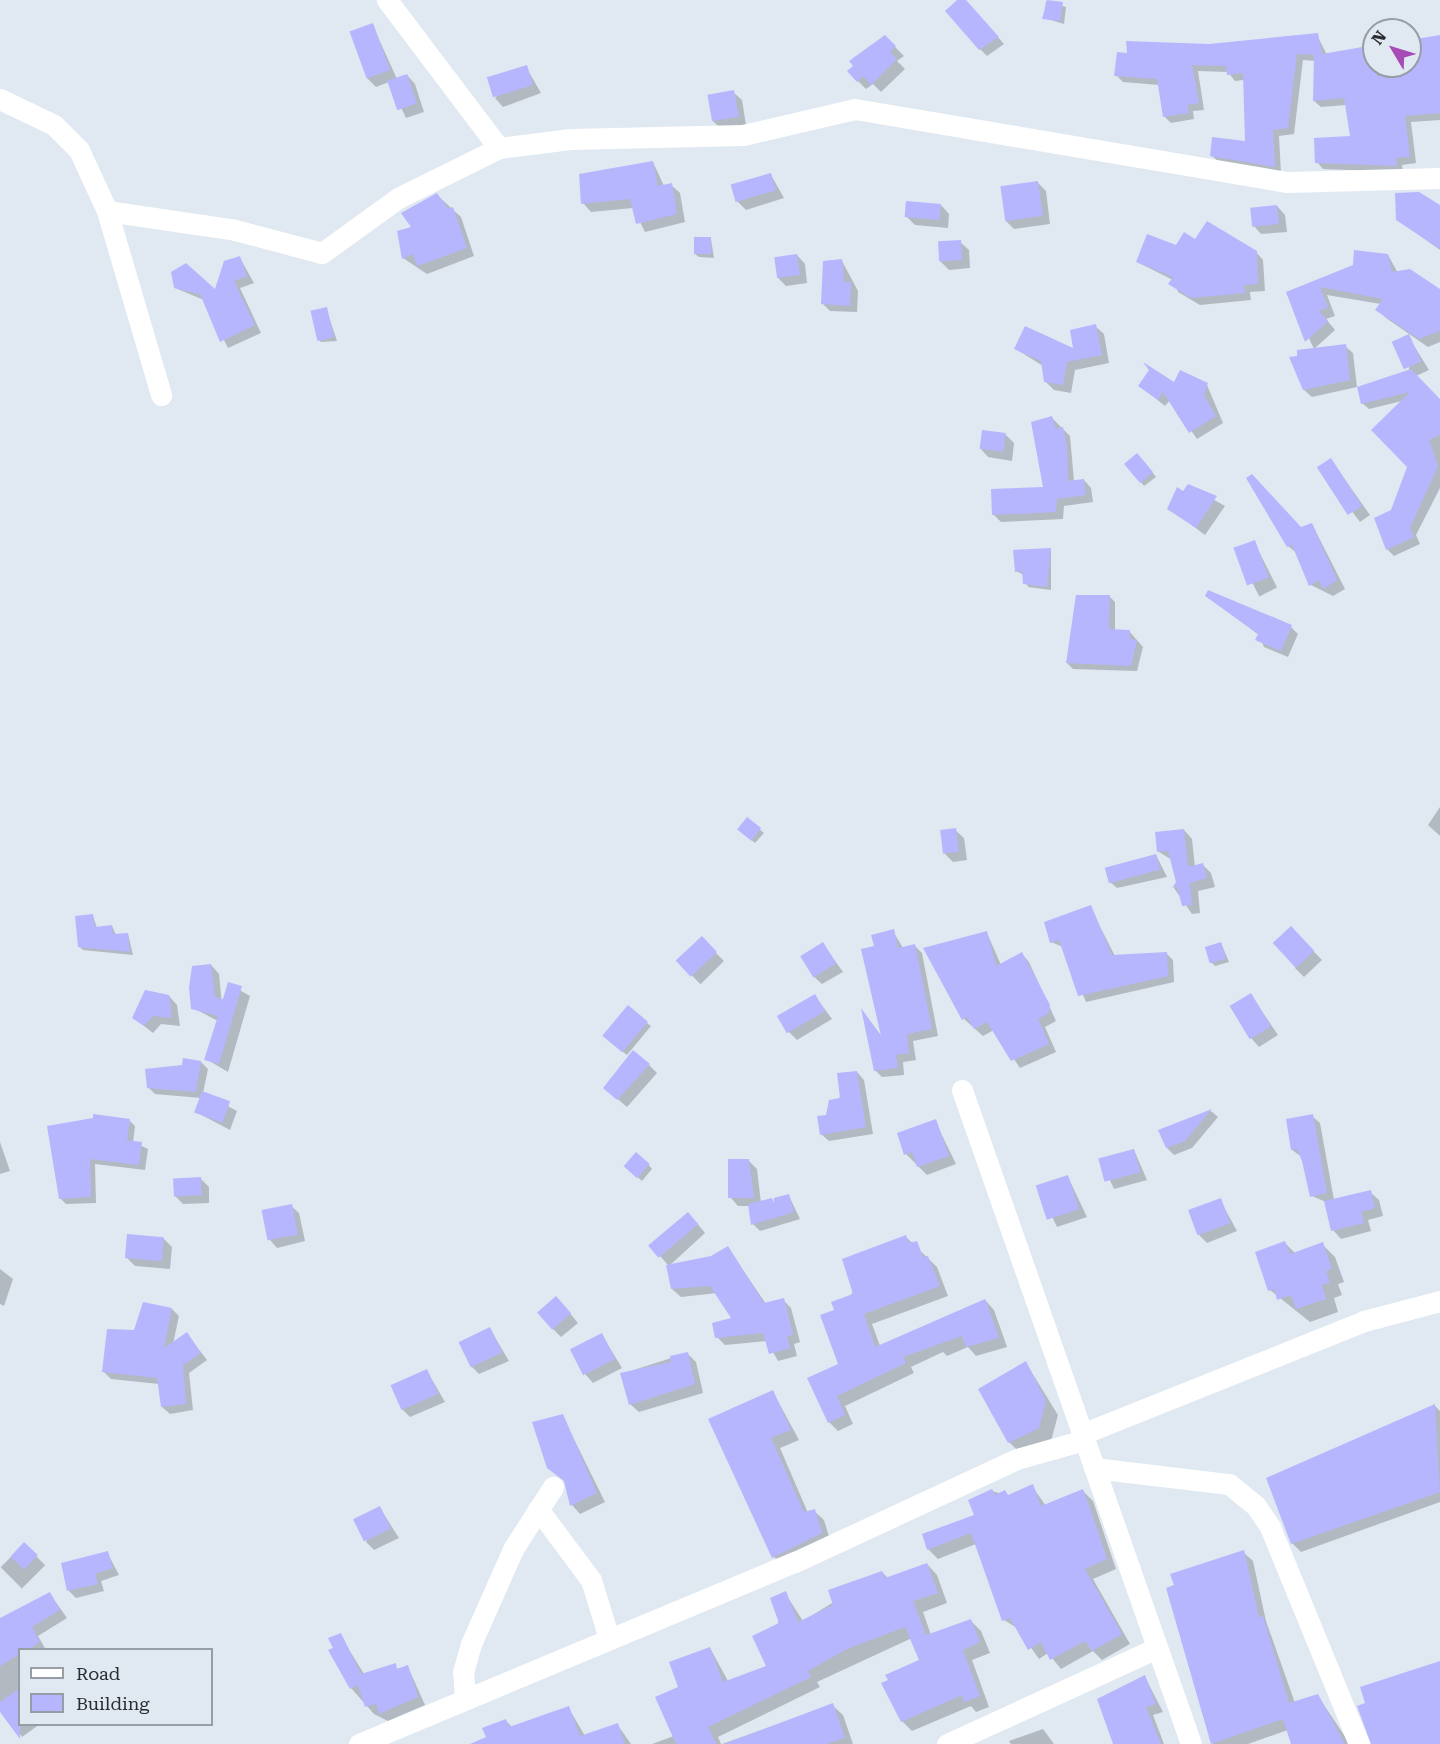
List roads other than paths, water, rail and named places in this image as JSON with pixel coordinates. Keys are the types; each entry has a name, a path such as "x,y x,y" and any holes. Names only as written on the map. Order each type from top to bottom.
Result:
{"street":[{"path":"387,0 498,148"},
{"path":"0,99 54,125 79,150 107,211 161,395"},
{"path":"107,211 231,229 322,253 398,198 498,148 570,139 743,135 855,109 1286,182 1440,178"},
{"path":"962,1090 1191,1744"},
{"path":"359,1744 795,1562 1017,1459 1083,1437 1199,1392 1364,1321 1440,1302"},
{"path":"1094,1468 1229,1484 1256,1506 1270,1527 1359,1744"},
{"path":"465,1698 463,1672 471,1644 513,1549 553,1486"},
{"path":"538,1509 591,1580 609,1638"},
{"path":"947,1744 1157,1648"}]}
